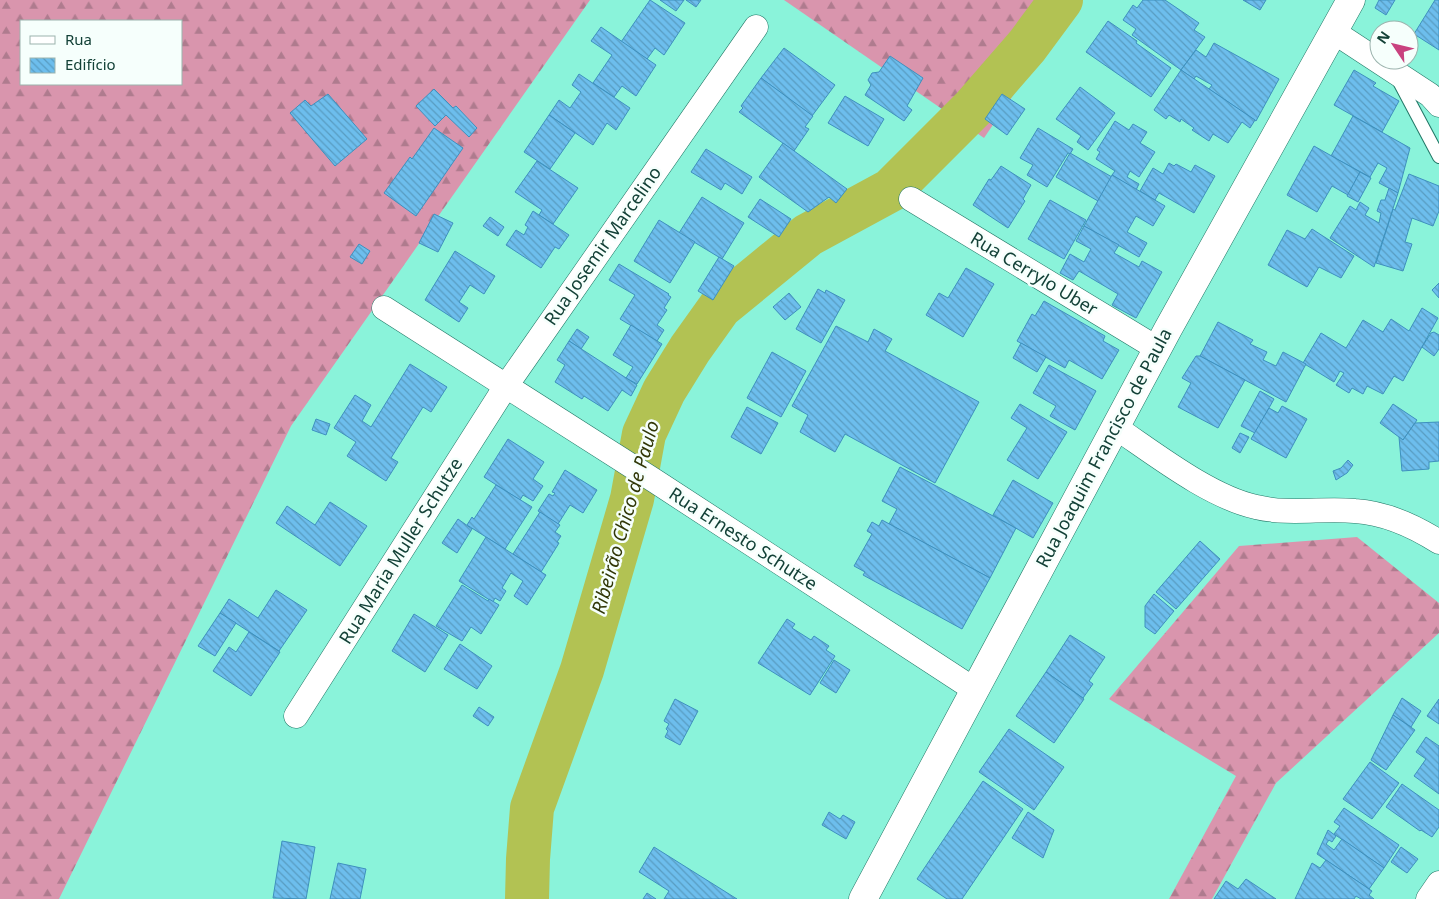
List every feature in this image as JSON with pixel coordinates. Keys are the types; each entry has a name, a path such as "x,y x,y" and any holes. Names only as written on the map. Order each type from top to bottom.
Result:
{"main road":[{"name":"Rua Joaquim Francisco de Paula","path":"863,899 1115,427 1351,0"}],"street":[{"name":"Rua Josemir Marcelino","path":"506,386 756,27"},
{"path":"1334,32 1430,95 1439,105"},
{"name":"Rua Cerrylo Uber","path":"911,199 1158,349"},
{"name":"Rua Ernesto Schutze","path":"384,308 656,481 975,690"},
{"name":"Rua Maria Muller Schutze","path":"296,716 506,386"},
{"path":"1115,427 1192,477 1227,497 1255,507 1276,511 1355,510 1389,517 1418,528 1439,542"},
{"path":"1428,899 1439,883"}],"lane":[{"path":"1395,73 1439,157"}],"green space":[{"path":"0,0 590,0 291,426 59,899 0,899"},
{"path":"784,0 1078,0 984,138"},
{"path":"1357,537 1439,603 1439,633 1276,783 1212,899 1169,899 1236,776 1109,699 1239,546"}],"building":[{"path":"650,0 685,23 664,55 655,48 647,59 621,42"},
{"path":"660,0 684,0 676,11"},
{"path":"686,0 701,0 696,7"},
{"path":"1143,0 1165,0 1199,23 1194,30 1205,37 1181,70 1132,35 1136,29 1123,20 1133,5 1137,8"},
{"path":"1243,0 1266,0 1260,10"},
{"path":"1379,0 1395,0 1386,15 1375,8"},
{"path":"1435,0 1439,0 1439,50 1419,37 1419,26"},
{"path":"1108,21 1171,68 1151,97 1086,52"},
{"path":"601,27 656,65 636,96 622,86 614,97 593,83 612,55 591,41"},
{"path":"1214,43 1279,79 1256,121 1209,89 1212,85 1196,76 1194,79 1181,70 1196,50 1206,57"},
{"path":"784,48 835,85 812,116 761,78"},
{"path":"890,56 923,78 907,106 912,110 904,121 865,95 871,85 868,80 872,73 879,72"},
{"path":"1181,70 1255,120 1250,128 1242,122 1228,143 1213,134 1209,141 1192,130 1194,128 1181,119 1180,122 1169,115 1166,119 1154,110"},
{"path":"1354,70 1376,83 1373,86 1399,101 1382,132 1334,105"},
{"path":"579,74 630,108 616,130 607,123 593,145 549,115 559,100 570,108 581,92 572,85"},
{"path":"761,78 813,116 805,127 809,129 794,151 739,112 743,108 741,106"},
{"path":"1080,87 1115,113 1088,150 1077,142 1081,136 1056,119"},
{"path":"434,89 453,108 456,106 477,128 469,137 446,115 435,126 416,106"},
{"path":"328,94 367,139 335,166 290,113 305,100 311,106"},
{"path":"1002,94 1025,109 1007,135 985,119"},
{"path":"845,96 884,119 868,146 828,123"},
{"path":"549,115 575,133 550,169 524,152"},
{"path":"1353,116 1410,148 1398,193 1379,183 1387,168 1378,163 1370,177 1331,156"},
{"path":"1115,121 1129,130 1133,124 1147,132 1140,143 1155,152 1139,177 1130,171 1127,177 1139,184 1136,190 1112,175 1115,171 1096,159 1100,152 1097,150"},
{"path":"434,128 463,148 416,216 384,193"},
{"path":"1038,128 1073,149 1070,154 1068,153 1047,187 1027,175 1033,165 1020,158"},
{"path":"783,143 847,189 836,203 829,197 808,212 759,177"},
{"path":"1314,146 1360,172 1348,195 1332,186 1317,212 1287,195"},
{"path":"706,149 752,177 742,194 725,183 721,190 691,172"},
{"path":"1070,153 1112,177 1098,201 1056,177"},
{"path":"537,161 578,188 553,224 539,215 542,210 515,192"},
{"path":"1169,163 1174,166 1176,164 1191,172 1195,165 1215,176 1194,213 1159,193 1155,200 1140,191 1153,168 1163,174"},
{"path":"1001,166 1031,185 1023,199 1025,201 1008,228 973,205 989,179 991,180"},
{"path":"1360,172 1371,178 1358,202 1347,196"},
{"path":"1409,174 1439,186 1439,211 1433,226 1412,218 1405,242 1412,244 1403,271 1376,263 1393,209 1395,210"},
{"path":"1112,175 1165,206 1153,226 1136,216 1127,232 1147,243 1139,257 1084,226"},
{"path":"1389,188 1398,193 1374,267 1330,238 1350,206 1356,210 1360,202 1369,208 1365,215 1379,223 1381,213 1377,211 1381,200 1385,200"},
{"path":"702,197 744,223 722,259 679,233"},
{"path":"760,199 791,219 779,237 748,217"},
{"path":"1050,200 1086,220 1064,259 1028,239"},
{"path":"533,211 569,235 559,249 555,247 541,268 506,245 516,230 524,235 528,227 525,225"},
{"path":"434,214 453,223 438,252 419,243"},
{"path":"490,217 504,227 498,236 483,226"},
{"path":"659,220 695,242 670,283 634,261"},
{"path":"1084,226 1119,245 1114,253 1139,267 1142,261 1162,272 1136,318 1112,305 1118,294 1079,271 1073,280 1060,273 1070,254 1084,262 1091,249 1076,241"},
{"path":"1312,229 1354,256 1341,278 1319,267 1307,287 1268,265 1287,230 1305,239"},
{"path":"359,244 370,251 362,264 350,257"},
{"path":"455,251 495,276 484,294 470,285 459,302 468,308 459,322 425,300"},
{"path":"719,257 734,266 713,300 698,291"},
{"path":"619,264 671,297 664,308 667,310 657,325 664,330 657,341 620,319 635,295 609,280"},
{"path":"966,268 994,284 963,337 926,315 939,293 948,298"},
{"path":"1439,283 1439,298 1432,290"},
{"path":"818,289 825,293 826,290 845,300 821,343 796,329"},
{"path":"789,293 801,307 785,320 773,307"},
{"path":"1044,301 1105,336 1103,341 1119,350 1102,379 1069,360 1065,368 1017,341 1032,314 1035,316"},
{"path":"1422,308 1438,318 1403,381 1394,376 1383,394 1367,386 1363,394 1352,388 1349,393 1336,385 1344,373 1340,371 1334,382 1303,363 1321,333 1346,348 1363,320 1383,332 1391,319 1409,331"},
{"path":"1218,322 1253,340 1250,344 1267,352 1263,360 1276,366 1283,352 1306,364 1286,402 1200,356"},
{"path":"631,325 662,344 637,384 626,378 633,367 613,355"},
{"path":"836,326 868,342 874,329 892,339 885,351 979,402 935,483 845,434 835,452 800,432 808,415 792,406"},
{"path":"577,329 589,337 581,349 569,341"},
{"path":"1434,332 1439,335 1439,349 1434,356 1422,347 1431,333"},
{"path":"569,341 637,385 631,396 622,390 608,411 584,396 582,399 555,382 565,365 557,360"},
{"path":"1021,343 1046,357 1037,372 1013,358"},
{"path":"772,352 806,371 781,417 747,398"},
{"path":"1196,356 1200,356 1245,380 1218,428 1178,407 1191,383 1182,378"},
{"path":"410,364 447,387 431,412 423,407 391,458 398,462 386,481 347,456 356,442 334,428 355,395 371,405 362,421 371,427"},
{"path":"1049,365 1096,391 1075,430 1050,416 1056,406 1033,393"},
{"path":"1260,391 1274,399 1255,433 1241,426"},
{"path":"1020,404 1067,432 1038,479 1007,460 1027,428 1011,418"},
{"path":"1393,404 1417,420 1403,440 1380,423"},
{"path":"1282,406 1307,419 1286,458 1251,439 1269,408 1278,413"},
{"path":"747,407 778,423 761,454 731,437"},
{"path":"316,419 330,424 326,435 312,430"},
{"path":"1439,422 1439,461 1429,462 1429,469 1402,471 1399,437 1403,440 1415,423"},
{"path":"1240,433 1249,437 1240,453 1232,448"},
{"path":"508,439 544,462 533,479 543,486 533,501 523,495 520,500 484,477"},
{"path":"1348,460 1353,465 1347,473 1336,480 1333,471 1341,468"},
{"path":"900,467 1016,528 990,578 889,524 897,509 882,501"},
{"path":"565,470 597,490 583,513 570,505 558,524 538,511 549,494 553,496 555,493 552,492"},
{"path":"1013,480 1053,503 1033,538 993,515"},
{"path":"496,485 532,507 505,549 467,525 472,517 474,519"},
{"path":"330,502 367,526 340,566 276,523 287,506 315,525"},
{"path":"540,512 560,525 555,532 561,536 557,542 559,543 541,572 513,554"},
{"path":"458,519 472,529 457,553 442,543"},
{"path":"882,520 990,578 962,629 863,575 865,572 854,566 872,534 867,531 872,522 879,526"},
{"path":"486,537 546,575 527,605 514,596 523,581 511,573 502,588 506,591 500,601 495,598 493,602 459,581"},
{"path":"1200,541 1220,559 1176,609 1156,592"},
{"path":"462,585 488,601 489,599 499,605 481,634 471,627 462,641 436,626"},
{"path":"276,590 307,610 279,651 220,613 229,599 258,618"},
{"path":"1154,594 1174,611 1155,634 1145,627 1145,606"},
{"path":"220,613 236,623 215,656 198,646"},
{"path":"414,614 448,635 425,672 392,651"},
{"path":"787,619 795,624 792,628 811,640 814,636 829,646 826,650 835,656 810,695 758,663"},
{"path":"249,632 280,652 251,696 213,671 229,647 236,652"},
{"path":"1070,635 1105,657 1089,681 1093,684 1083,698 1046,672"},
{"path":"460,644 492,666 477,689 444,669"},
{"path":"834,660 850,670 836,693 820,683"},
{"path":"1046,672 1084,699 1054,743 1016,716"},
{"path":"1402,698 1421,711 1411,727 1393,715"},
{"path":"675,699 698,711 680,745 665,737 669,724 664,721"},
{"path":"1439,699 1439,724 1427,716"},
{"path":"479,707 494,717 488,726 473,716"},
{"path":"1393,715 1415,730 1386,770 1371,760"},
{"path":"1009,729 1064,767 1034,810 979,772"},
{"path":"1426,737 1439,746 1439,794 1414,776 1426,759 1416,752"},
{"path":"1370,762 1399,783 1372,819 1343,799"},
{"path":"983,781 1023,809 962,899 947,899 917,879"},
{"path":"1402,784 1439,810 1439,827 1432,837 1420,831 1386,807"},
{"path":"1344,808 1399,845 1384,868 1334,834 1340,826 1334,822"},
{"path":"829,812 840,819 843,815 855,822 846,839 822,825"},
{"path":"1028,812 1054,830 1043,858 1012,838"},
{"path":"1328,830 1336,836 1332,842 1329,840 1326,844 1334,850 1342,839 1384,868 1369,889 1317,854"},
{"path":"282,841 315,847 306,899 273,898"},
{"path":"654,847 737,899 664,899 669,891 639,872"},
{"path":"1401,847 1418,859 1407,873 1391,862"},
{"path":"1326,860 1372,891 1369,895 1374,899 1361,899 1356,896 1354,899 1295,899 1312,863 1320,868"},
{"path":"338,863 366,869 360,899 330,899"},
{"path":"1246,879 1276,899 1214,899 1226,881 1238,889"},
{"path":"647,893 656,899 643,899"}],"waterway":[{"name":"Ribeirão Chico de Paulo","path":"527,899 532,808 582,670 632,499 644,434 664,391 690,349 720,307 808,235 891,190 974,107 1027,46 1061,0"}]}
